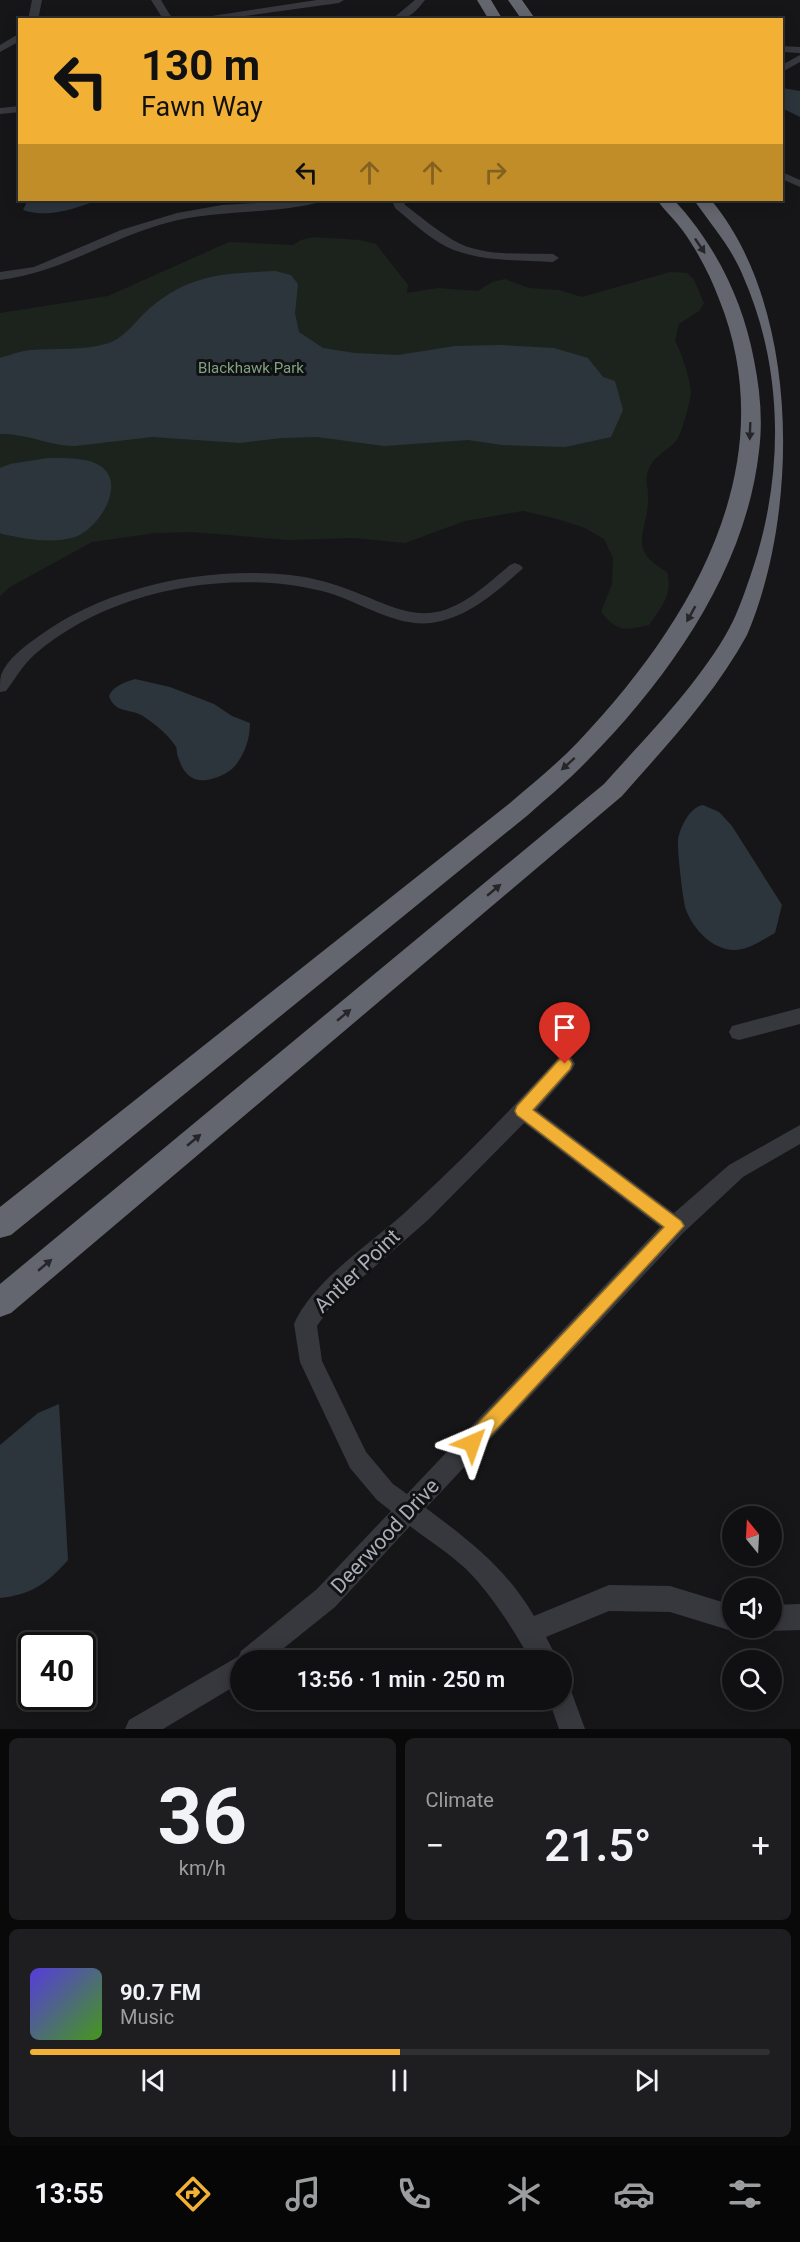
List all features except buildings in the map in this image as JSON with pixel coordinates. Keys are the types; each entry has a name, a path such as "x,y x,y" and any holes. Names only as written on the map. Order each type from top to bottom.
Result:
{"highway":[{"path":"484,0 495,18"},
{"path":"515,0 528,18"},
{"path":"0,1225 519,809 592,741 641,686 689,620 719,563 738,509 749,456 751,397 745,350 735,315 721,282 703,251 666,201"},
{"path":"0,1303 613,790 682,714 734,639 764,579 784,521 794,466 796,414 787,355 776,318 761,283 742,251 703,201"}],"street":[{"path":"33,18 37,0"},
{"path":"156,0 168,18"},
{"path":"262,0 274,18"},
{"path":"206,18 339,0"},
{"path":"399,18 409,12 420,0"},
{"path":"0,49 18,37"},
{"path":"783,49 800,50"},
{"path":"783,68 800,58"},
{"path":"0,111 18,109"},
{"path":"783,176 800,184"},
{"path":"205,201 210,211"},
{"path":"0,276 26,272 63,261 142,226 210,211 279,207 311,201"},
{"path":"398,201 399,206 450,244 485,254 553,258"},
{"path":"0,687 28,652 73,621 126,598 203,581 262,578 327,587 385,608 421,618 431,618 452,614 472,604 515,568"},
{"path":"739,1032 800,1016"},
{"name":"Antler Point","path":"540,1650 530,1631 505,1595 473,1559 385,1492 358,1460 312,1362 305,1324 324,1297 420,1213 523,1111 565,1064"},
{"path":"523,1111 675,1226"},
{"name":"Deerwood Drive","path":"262,1650 326,1598 675,1226 736,1171 800,1134"},
{"path":"530,1631 609,1598 670,1599 722,1615"},
{"path":"782,1618 800,1617"},
{"path":"138,1729 230,1674"},
{"path":"565,1710 572,1729"}],"green space":[{"name":"Blackhawk Park","path":"313,237 360,240 376,244 408,285 407,293 438,288 478,291 492,282 505,279 529,288 559,290 582,297 670,272 687,273 694,280 704,303 699,311 679,324 675,341 689,381 691,393 689,403 676,441 655,459 647,474 648,497 642,547 654,563 667,572 669,587 665,600 649,625 628,629 617,627 601,612 612,584 613,558 604,539 585,528 523,511 465,521 405,543 354,538 288,540 191,532 155,533 92,542 10,587 0,596 0,313 108,296 229,242 293,245"}],"shaded area":[{"path":"783,88 800,91 800,117 783,108"},
{"path":"28,201 96,201 52,213 23,210"},
{"path":"275,271 291,275 298,284 295,313 299,332 323,348 355,353 398,355 455,346 500,345 554,348 588,358 603,377 615,381 623,410 611,437 565,447 502,445 468,440 384,446 317,437 240,443 152,437 75,446 19,435 0,434 0,358 41,349 100,346 115,340 165,296 180,288 224,275"},
{"path":"48,458 90,461 102,467 109,475 111,485 110,495 100,516 84,532 66,539 39,540 0,533 0,468 10,464"},
{"path":"135,679 170,687 214,704 232,716 250,723 247,743 236,765 223,775 207,780 192,778 188,775 180,762 175,746 164,732 143,716 119,708 112,702 109,696 116,687"},
{"path":"703,805 719,812 732,826 782,905 775,933 746,948 733,950 715,945 695,926 686,910 680,875 678,840 686,818 694,809"},
{"path":"59,1404 68,1560 46,1581 30,1591 0,1598 0,1445 38,1413"}],"route":[{"path":"472,1443 675,1226 523,1111 565,1064"}]}
